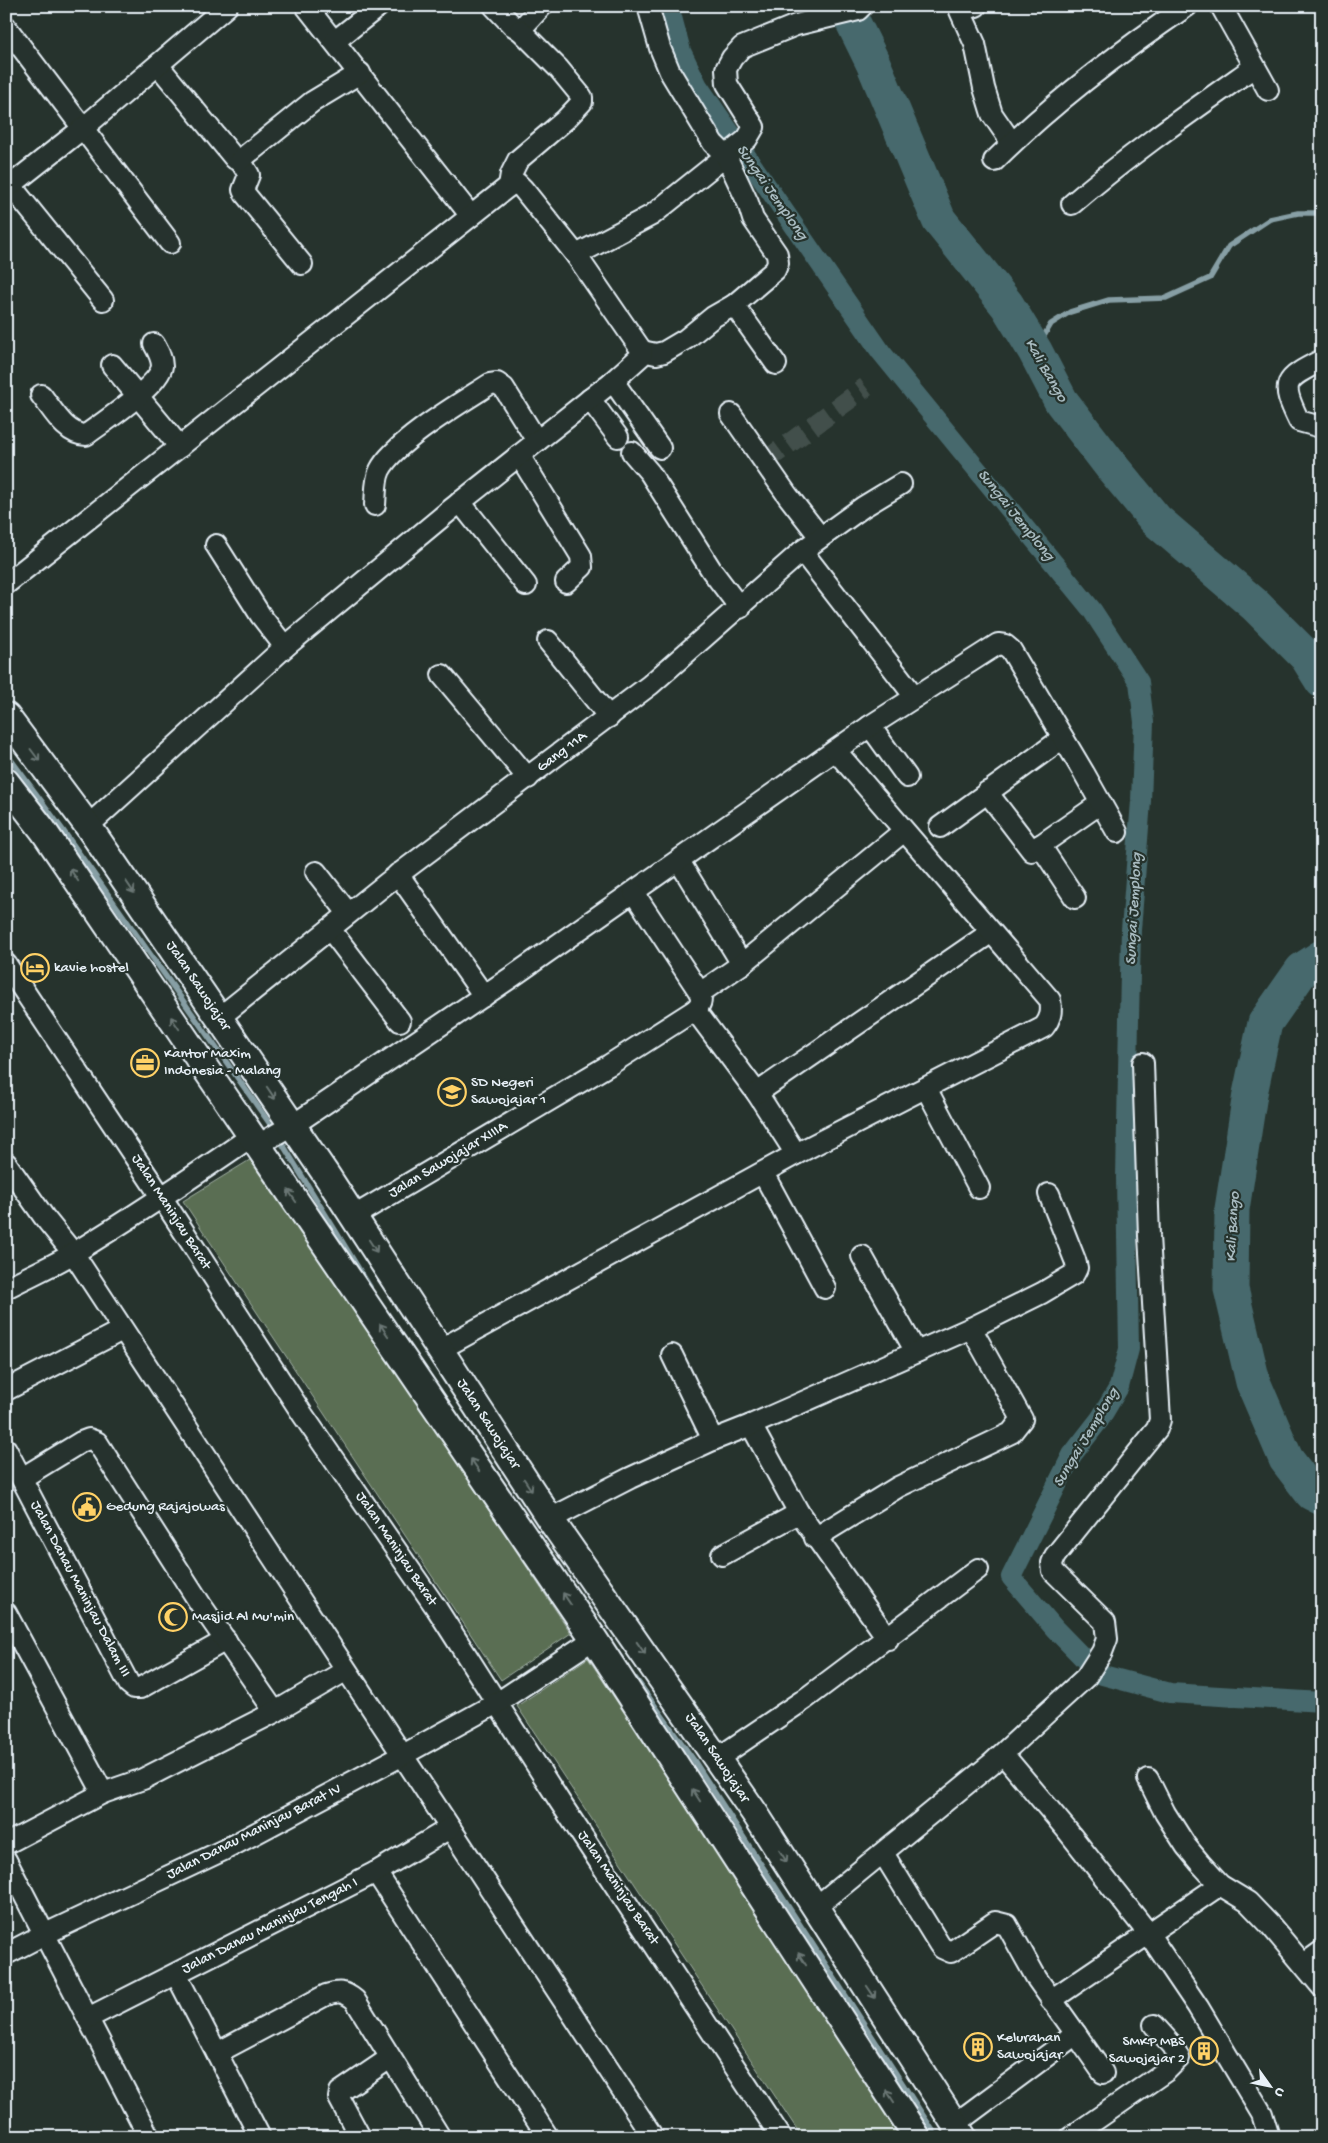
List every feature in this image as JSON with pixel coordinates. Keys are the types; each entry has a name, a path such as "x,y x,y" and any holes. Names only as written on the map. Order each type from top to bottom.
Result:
{"main road":[{"name":"Jalan Sawojajar","path":"6,716 64,821 258,1141 594,1639 739,1826 816,1907 959,2131"},
{"name":"Jalan Sawojajar","path":"6,782 64,821 220,1017 288,1128 332,1172 354,1216 550,1519 718,1758 739,1826 917,2137"}],"street":[{"path":"103,300 9,187 158,65 205,13 227,6"},
{"path":"306,6 471,216"},
{"path":"335,41 379,6"},
{"path":"494,6 512,26 520,30 559,69 582,97 582,102 564,120 518,160 510,174 509,186"},
{"path":"520,30 542,6"},
{"path":"6,584 509,186 517,183 523,188 576,255 642,351 656,354 664,352 686,339 713,317 734,305 775,270 778,263 777,254 753,219 729,154 713,143 670,72 660,48 648,6"},
{"path":"976,6 960,11 977,52 984,88 992,114 1012,143"},
{"path":"994,161 1062,98 1130,45 1187,6"},
{"path":"1221,6 1268,90"},
{"path":"576,255 652,215 747,139 754,127 727,84 726,69 732,58 742,48 796,26 860,8"},
{"path":"6,27 170,244"},
{"path":"158,65 235,159 240,160 249,175 243,190 245,194 302,264"},
{"path":"1072,204 1111,170 1148,142 1254,67"},
{"path":"240,160 312,102 360,73"},
{"path":"734,305 776,364"},
{"path":"41,395 69,430 80,435 86,435 137,396 156,378 162,367 154,344"},
{"path":"64,821 285,647 460,502 613,381 641,356 642,351"},
{"path":"1322,360 1290,380 1286,388 1287,396 1299,421 1317,426 1322,423"},
{"path":"112,365 180,447"},
{"path":"613,381 660,448"},
{"path":"375,505 379,472 387,459 403,444 490,384 496,383 504,388 538,441"},
{"path":"590,399 618,437"},
{"path":"731,414 788,496 820,537"},
{"path":"632,452 650,473 712,571 740,608"},
{"path":"519,456 581,556 582,567 566,582"},
{"name":"Gang 11A","path":"220,1017 398,874 650,685 740,608 802,551 863,507 900,484"},
{"path":"460,502 526,585"},
{"path":"216,545 261,616 285,647"},
{"path":"802,551 915,697"},
{"path":"548,641 608,717"},
{"path":"6,1288 72,1253 140,1210 258,1141 288,1128 679,862 870,726 998,644 1005,645 1010,650 1117,832"},
{"path":"442,674 528,778"},
{"path":"870,726 907,777"},
{"path":"940,827 1063,738"},
{"path":"439,1350 796,1154 1044,1027 1050,1020 1052,1010 1050,1000 990,933 836,751"},
{"path":"987,792 1032,851 1101,803"},
{"name":"Jalan Sawojajar XIIIA","path":"354,1216 609,1065 697,1001 904,831"},
{"path":"1040,845 1075,898"},
{"path":"679,862 742,964"},
{"path":"316,872 348,913"},
{"path":"398,874 484,996"},
{"path":"634,893 697,1001 796,1154"},
{"path":"330,929 400,1021"},
{"path":"757,1093 990,933"},
{"name":"Jalan Maninjau Barat","path":"6,964 298,1406 393,1544 560,1802 781,2137"},
{"path":"816,1907 1003,1754 1086,1677 1102,1652 1107,1639 1105,1622 1053,1571 1052,1563 1055,1556 1158,1429 1160,1420 1149,1236 1143,1063"},
{"path":"926,1088 979,1188"},
{"path":"6,1163 12,1183 72,1253 653,2137"},
{"path":"763,1173 824,1288"},
{"path":"550,1519 630,1478 713,1440 751,1426 970,1328 1042,1293 1074,1274 1077,1268 1075,1260 1049,1194"},
{"path":"862,1256 916,1352"},
{"path":"815,1538 898,1486 1011,1433 1018,1427 1022,1419 970,1328"},
{"path":"6,1390 122,1330"},
{"path":"672,1355 713,1440"},
{"path":"751,1426 799,1514 888,1638"},
{"path":"22,1478 81,1442 88,1439 97,1442 201,1605 275,1712"},
{"name":"Jalan Danau Maninjau Dalam III","path":"6,1449 130,1684 134,1688 140,1688 226,1640"},
{"path":"722,1555 799,1514"},
{"path":"718,1758 805,1699 978,1569"},
{"path":"6,1613 104,1793"},
{"name":"Jalan Danau Maninjau Barat IV","path":"6,1954 226,1849 403,1755 497,1702 594,1639"},
{"path":"6,1844 104,1793 143,1779 275,1712 346,1671"},
{"path":"1003,1754 1066,1829 1148,1933 1198,2007 1262,2114 1269,2137"},
{"path":"1148,1779 1165,1813 1186,1846 1220,1885 1248,1902 1304,1964 1322,1987"},
{"name":"Jalan Danau Maninjau Tengah I","path":"88,2018 376,1872 450,1828"},
{"path":"883,1853 942,1948 951,1952 995,1922 1007,1925 1051,2000 1103,2073"},
{"path":"6,1860 148,2137"},
{"path":"376,1872 548,2137"},
{"path":"1051,2000 1220,1885"},
{"path":"1304,1964 1322,1951"},
{"path":"176,1974 260,2137"},
{"path":"217,2053 326,1995 341,1991 355,2000 440,2137"},
{"path":"1071,2137 1166,2072 1179,2058 1173,2046 1154,2025"},
{"path":"959,2131 1076,2034"},
{"path":"360,2137 340,2098 340,2092 390,2058"}],"green space":[{"path":"253,1158 571,1633 501,1680 183,1201"},
{"path":"588,1658 905,2137 802,2137 517,1706"}],"waterway":[{"name":"Sungai Jemplong","path":"669,6 681,51 698,86 881,352 1092,610 1139,682 1144,722 1141,801 1131,930 1126,1178 1129,1349 1119,1387 1100,1419 1072,1455 1011,1577 1055,1629 1099,1674 1170,1693 1322,1702"},
{"name":"Kali Bango","path":"845,6 873,63 939,220 1007,305 1035,351 1061,401 1156,520 1255,605 1307,657 1322,681"},
{"path":"1035,351 1051,324 1070,312 1109,300 1166,298 1210,278 1229,246 1270,219 1298,213 1322,213"},
{"path":"6,753 62,829 272,1127 370,1287"},
{"name":"Kali Bango","path":"1322,957 1302,970 1265,1023 1250,1094 1232,1209 1231,1289 1253,1382 1286,1459 1312,1493 1322,1498"},
{"path":"636,1679 693,1759 937,2137"}],"tunnel":[{"path":"764,462 866,387"}],"place":[{"name":"kavie hostel","path":"35,968"},
{"name":"Kantor Maxim Indonesia - Malang","path":"145,1063"},
{"name":"SD Negeri Sawojajar 1","path":"452,1092"},
{"name":"Gedung Rajajowas","path":"87,1507"},
{"name":"Masjid Al Mu'min","path":"173,1617"},
{"name":"Kelurahan Sawojajar","path":"978,2047"},
{"name":"SMKP MBS Sawojajar 2","path":"1204,2051"}]}
